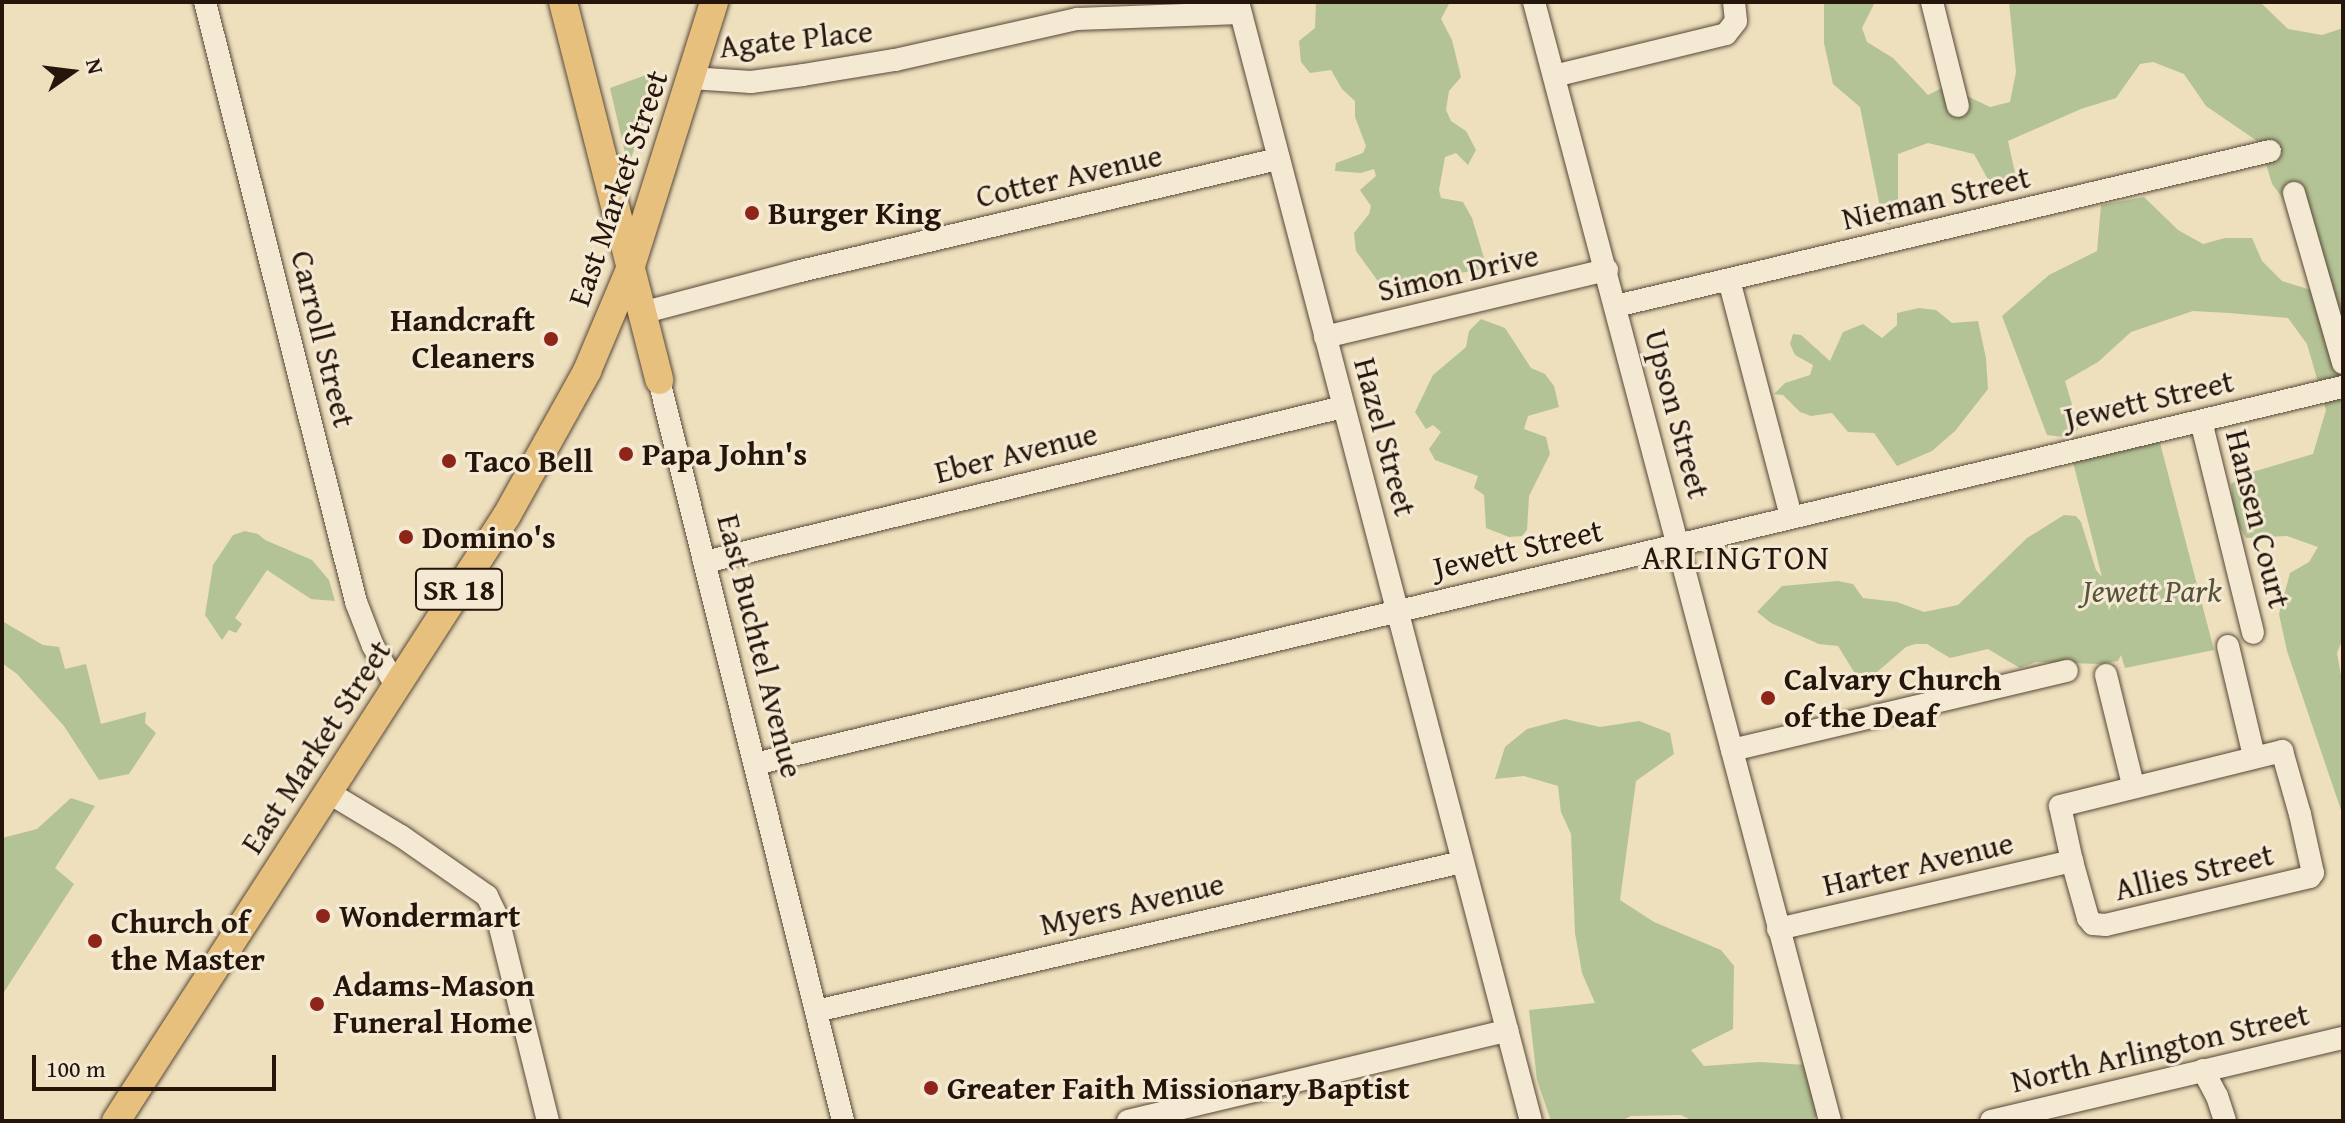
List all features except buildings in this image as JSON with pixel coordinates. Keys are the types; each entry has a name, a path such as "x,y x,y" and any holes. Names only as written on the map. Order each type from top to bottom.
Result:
{"main road":[{"name":"East Buchtel Avenue","path":"563,2 659,380"},
{"name":"East Market Street","path":"116,1121 534,469 602,341 630,269 714,2"}],"street":[{"name":"Carroll Street","path":"205,2 356,602 373,646 395,684"},
{"name":"Upson Street","path":"1534,2 1830,1121"},
{"path":"1554,76 1714,38 1735,27 1734,2"},
{"path":"1932,2 1958,106"},
{"name":"Agate Place","path":"691,78 751,82 895,60 1077,19 1239,8"},
{"name":"Hazel Street","path":"1239,8 1531,1121"},
{"name":"Nieman Street","path":"1616,306 2270,151"},
{"name":"Cotter Avenue","path":"641,313 796,272 1279,159"},
{"path":"2294,193 2343,363"},
{"name":"Simon Drive","path":"1325,337 1607,270"},
{"path":"1729,280 1791,517"},
{"name":"East Buchtel Avenue","path":"659,380 843,1121"},
{"name":"Jewett Street","path":"755,764 2343,387"},
{"name":"Eber Avenue","path":"705,562 1343,407"},
{"name":"Hansen Court","path":"2201,421 2253,633"},
{"path":"2072,861 2060,813 2064,803 2254,756 2228,646"},
{"path":"1732,750 2067,671"},
{"path":"2106,675 2133,785"},
{"name":"Allies Street","path":"2072,861 2088,918 2093,924 2106,925 2310,877 2313,873 2300,814 2282,751 2254,756"},
{"path":"326,791 401,836 487,896 498,919 548,1121"},
{"name":"Harter Avenue","path":"1778,929 2072,861"},
{"name":"Myers Avenue","path":"816,1011 1462,862"},
{"path":"1128,1121 1507,1031"},
{"name":"North Arlington Street","path":"1991,1121 2343,1038"},
{"path":"2203,1070 2217,1096 2225,1121"}],"green space":[{"path":"1316,2 1450,2 1441,19 1452,40 1461,77 1449,91 1446,110 1451,121 1466,131 1476,150 1468,165 1456,153 1445,157 1439,190 1441,198 1463,202 1472,218 1484,258 1479,270 1446,275 1430,290 1404,296 1383,288 1356,251 1354,233 1369,214 1371,206 1360,190 1376,176 1374,169 1361,173 1335,171 1336,163 1363,153 1366,146 1355,117 1355,101 1342,89 1331,70 1310,73 1301,62 1299,41 1315,28"},
{"path":"1824,2 1875,2 1862,28 1867,42 1893,58 1928,95 1946,86 1990,107 2010,102 2016,72 2009,2 2260,2 2288,29 2322,35 2343,28 2343,638 2337,653 2343,687 2343,816 2287,651 2279,614 2290,573 2309,562 2318,547 2287,536 2246,538 2234,516 2231,484 2249,473 2313,454 2326,410 2307,344 2288,318 2229,313 2193,311 2131,332 2098,362 2065,381 2079,428 2071,438 2047,435 2002,316 2049,275 2097,251 2101,205 2144,197 2178,230 2203,244 2225,238 2252,238 2262,261 2282,281 2314,291 2310,233 2272,184 2260,143 2206,106 2184,74 2153,62 2140,64 2116,98 2081,109 2008,141 2015,173 2013,192 1996,194 1974,154 1928,143 1898,154 1898,208 1890,225 1883,222 1860,107 1833,84 1824,43"},
{"path":"646,75 659,75 659,80 631,158 625,153 610,88"},
{"path":"1919,308 1936,310 1952,323 1978,321 1986,358 1988,389 1955,431 1932,451 1897,466 1874,433 1848,432 1832,413 1811,416 1800,412 1783,395 1774,394 1785,383 1810,375 1813,365 1795,355 1790,344 1793,334 1801,335 1830,361 1843,332 1863,324 1882,338 1897,325 1897,313"},
{"path":"1481,319 1505,328 1531,368 1545,374 1554,386 1559,407 1528,416 1524,429 1546,437 1550,454 1529,496 1527,530 1522,536 1509,537 1486,528 1484,495 1474,488 1478,476 1435,460 1429,449 1441,432 1433,425 1426,429 1415,412 1433,375 1466,347 1469,331"},
{"name":"Jewett Park","path":"2159,439 2214,650 2125,668 2121,655 2118,661 2100,664 2036,662 2020,668 1988,649 1950,658 1927,644 1915,644 1906,647 1862,685 1838,646 1819,644 1771,623 1757,612 1782,586 1838,581 1853,584 1863,598 1897,602 1924,612 1958,605 2027,538 2064,515 2076,516 2081,522 2096,570 2102,577 2073,462"},
{"path":"245,531 258,534 312,560 329,580 335,601 311,599 267,570 235,618 242,624 236,633 229,630 222,640 205,615 213,565 233,535"},
{"path":"2,621 43,645 59,647 65,669 86,664 101,724 146,712 145,723 156,733 129,774 99,780 64,726 17,674 2,663"},
{"path":"1565,719 1600,727 1639,721 1670,733 1674,754 1636,781 1620,900 1654,922 1721,950 1734,966 1733,1029 1691,1050 1704,1066 1760,1062 1807,1065 1817,1115 1812,1121 1693,1121 1681,1115 1631,1116 1621,1121 1551,1121 1537,1080 1529,1010 1595,1003 1582,973 1575,933 1571,834 1561,812 1558,786 1524,776 1495,779 1505,747 1527,729"},
{"path":"71,798 95,806 55,868 74,884 2,995 2,838 37,829"}],"place":[{"name":"Burger King","path":"752,213"},
{"name":"Handcraft Cleaners","path":"551,339"},
{"name":"Papa John's","path":"626,454"},
{"name":"Taco Bell","path":"449,461"},
{"name":"Domino's","path":"406,537"},
{"name":"Calvary Church of the Deaf","path":"1768,698"},
{"name":"Wondermart","path":"323,916"},
{"name":"Church of the Master","path":"95,941"},
{"name":"Adams-Mason Funeral Home","path":"317,1004"},
{"name":"Greater Faith Missionary Baptist","path":"931,1088"}],"district":[{"name":"ARLINGTON","path":"1736,557"}]}
